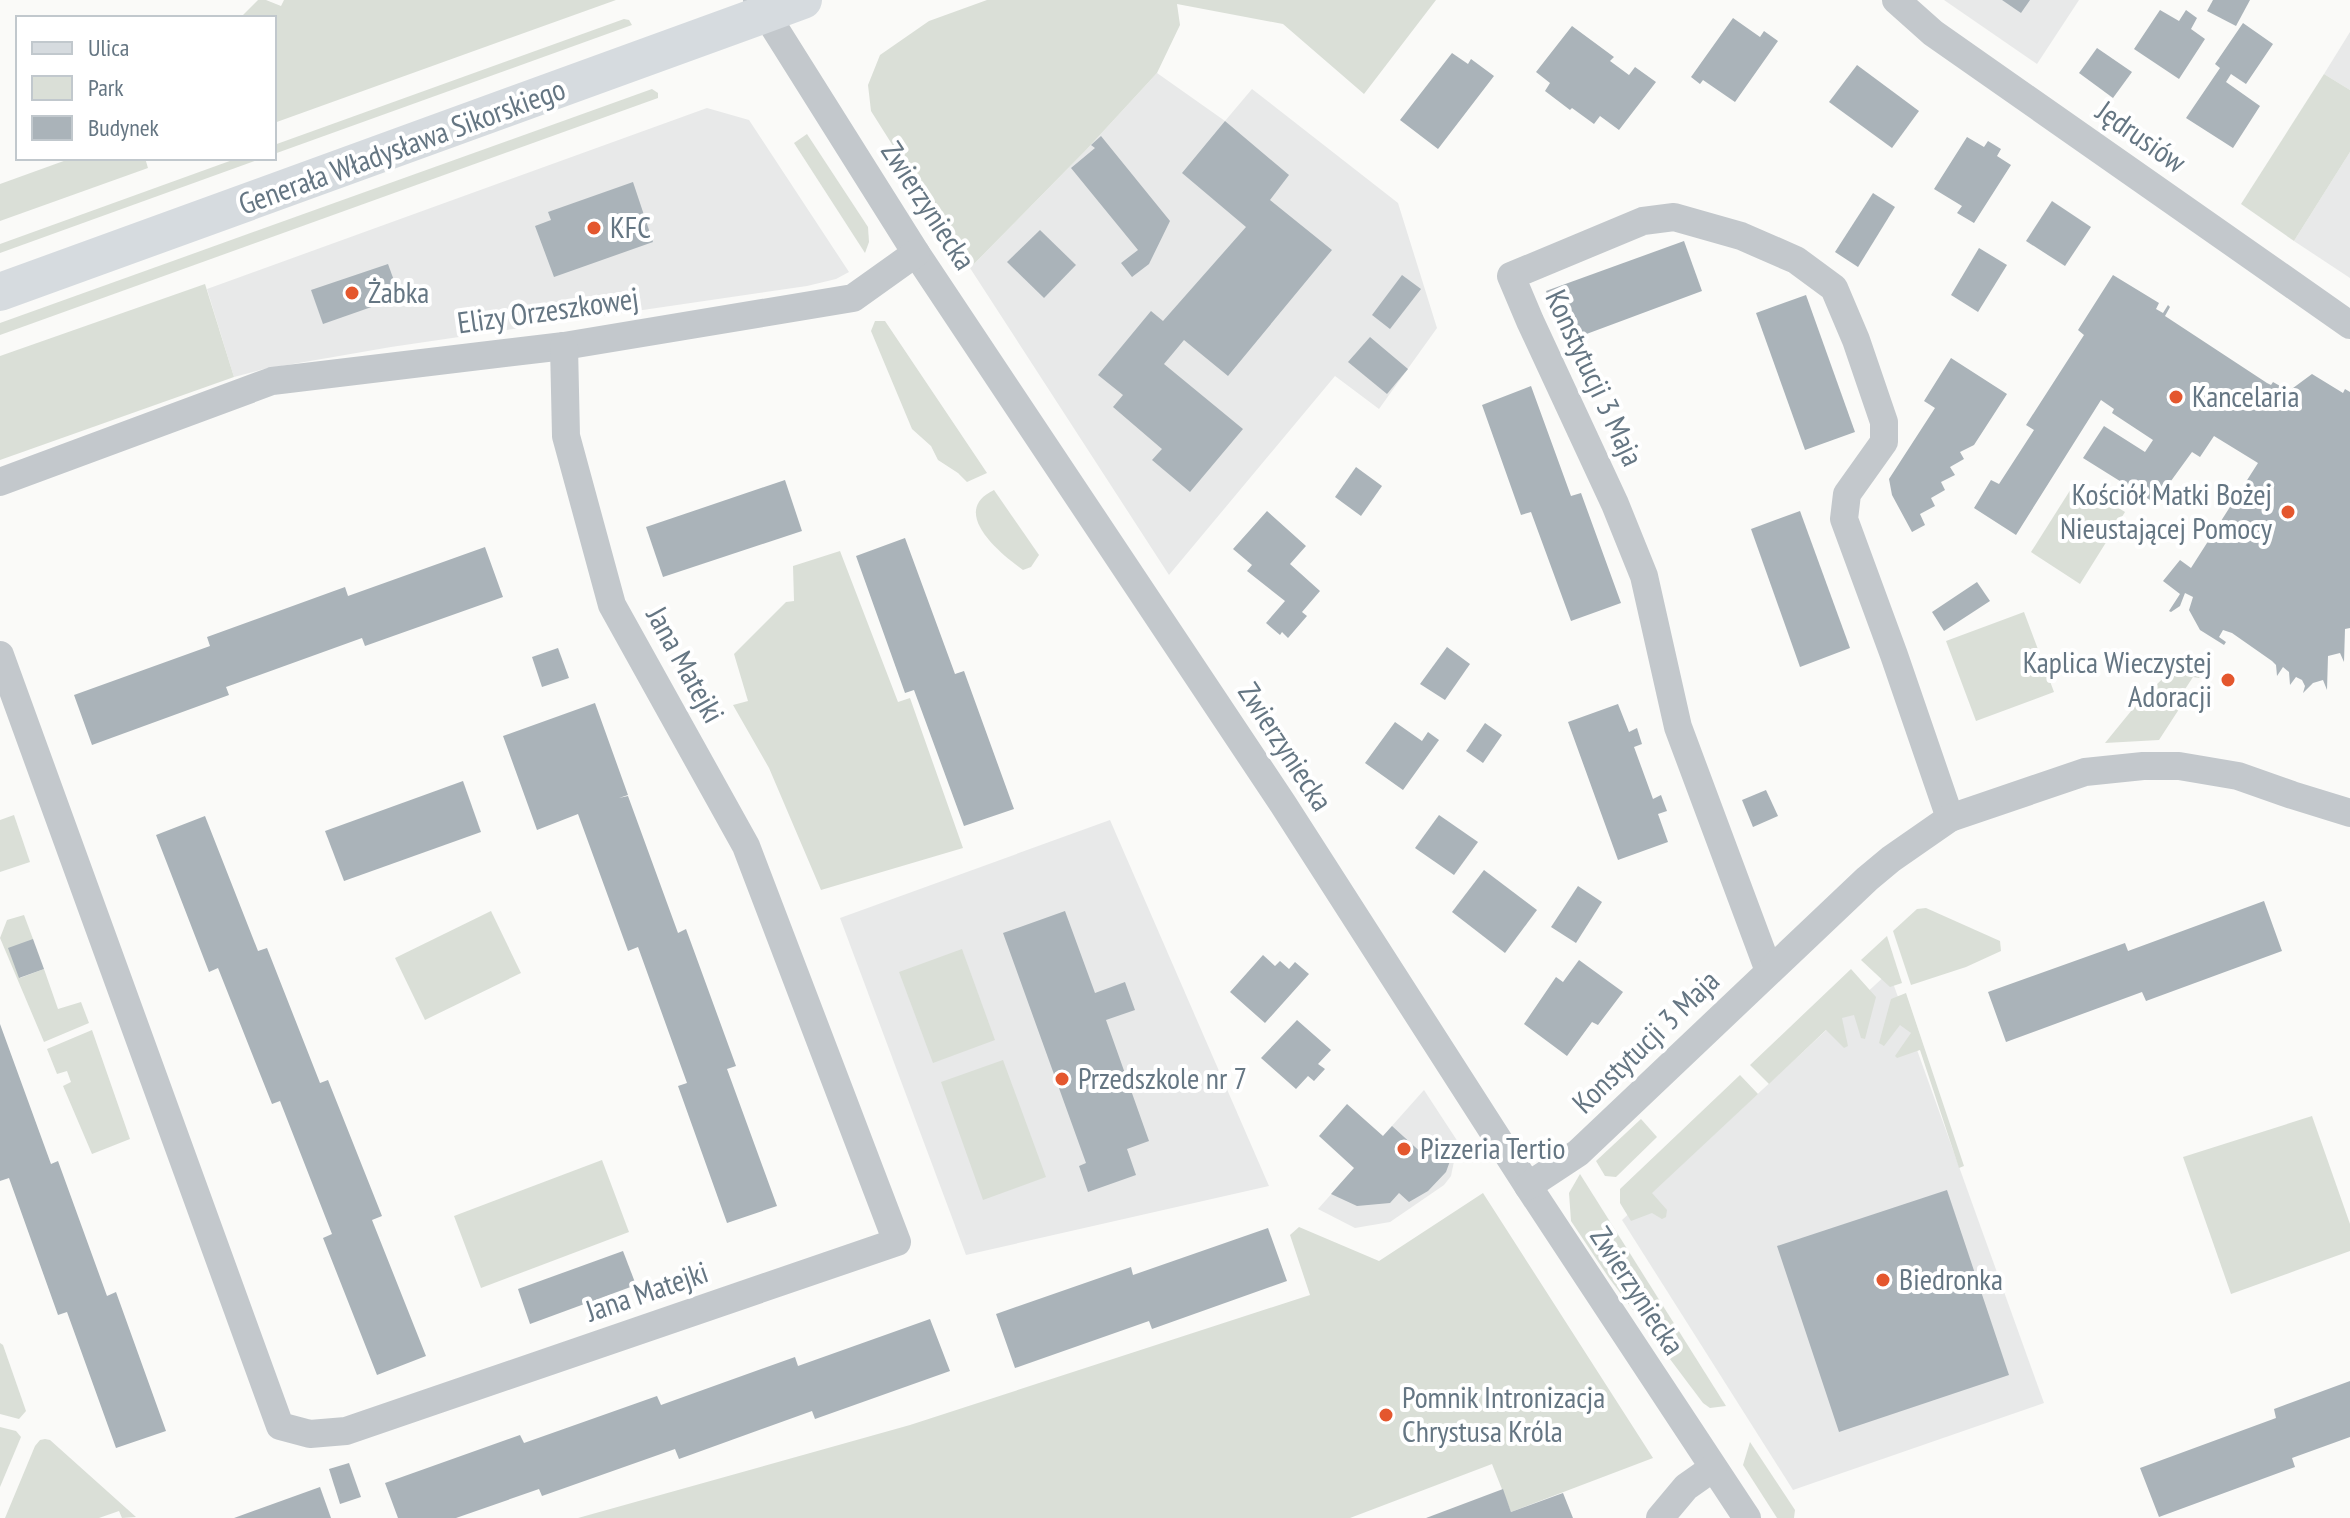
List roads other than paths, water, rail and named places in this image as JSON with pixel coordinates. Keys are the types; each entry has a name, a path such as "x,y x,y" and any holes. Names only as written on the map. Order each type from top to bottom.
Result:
{"street":[{"name":"Generała Władysława Sikorskiego","path":"0,292 762,7 803,0"},
{"name":"Jędrusiów","path":"1896,0 1933,33 2350,325"},
{"name":"Zwierzyniecka","path":"762,7 916,253 1283,804 1528,1186 1747,1518"},
{"name":"Konstytucji 3 Maja","path":"1769,971 1678,727 1644,576 1615,504 1511,276 1643,221 1674,217 1741,236 1796,260 1834,288 1856,340 1884,422 1884,442 1847,494 1844,519 1950,818"},
{"name":"Elizy Orzeszkowej","path":"0,482 272,381 564,346 853,298 916,253"},
{"name":"Jana Matejki","path":"0,655 280,1426 310,1434 346,1431 897,1242 746,846 612,605 566,436 564,346"},
{"name":"Konstytucji 3 Maja","path":"1528,1186 1578,1153 1891,859 1950,818 2085,772 2155,766 2179,766 2238,776 2350,813"},
{"path":"1660,1518 1686,1487 1713,1468"}],"place":[{"name":"KFC","path":"594,228"},
{"name":"Żabka","path":"352,293"},
{"name":"Kancelaria","path":"2176,397"},
{"name":"Kościół Matki Bożej Nieustającej Pomocy","path":"2288,512"},
{"name":"Kaplica Wieczystej Adoracji","path":"2228,680"},
{"name":"Przedszkole nr 7","path":"1062,1079"},
{"name":"Pizzeria Tertio","path":"1404,1149"},
{"name":"Biedronka","path":"1883,1280"},
{"name":"Pomnik Intronizacja Chrystusa Króla","path":"1386,1415"}]}
